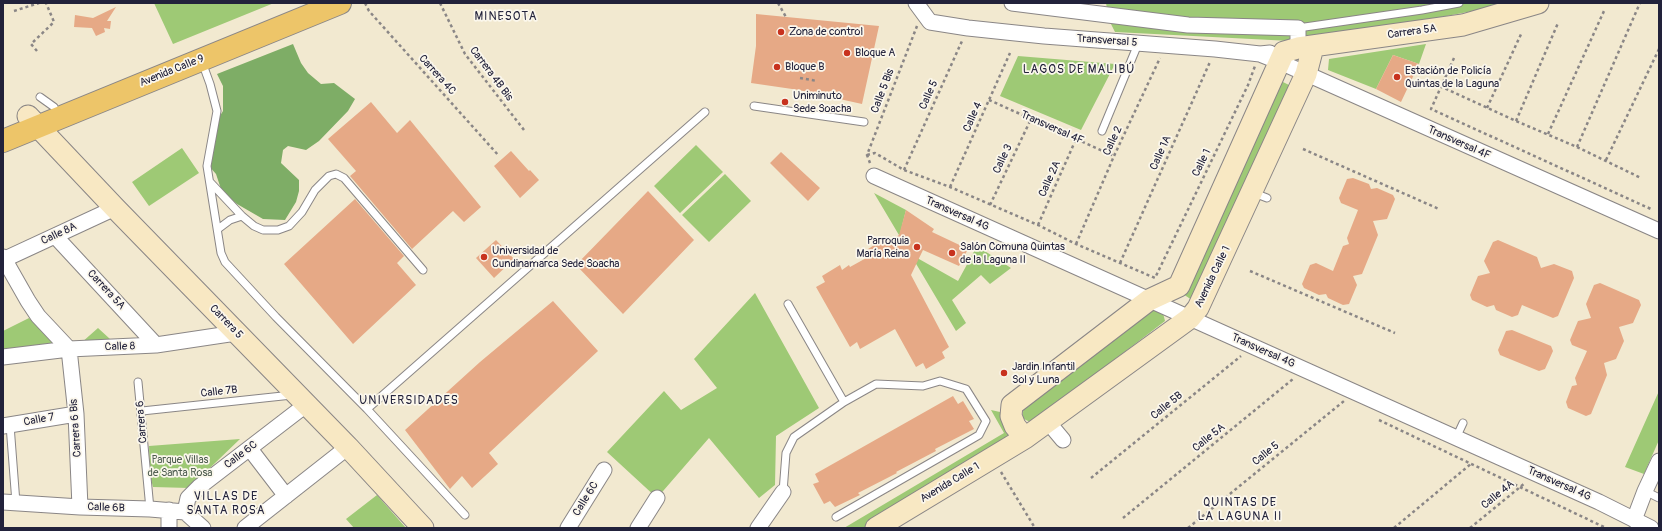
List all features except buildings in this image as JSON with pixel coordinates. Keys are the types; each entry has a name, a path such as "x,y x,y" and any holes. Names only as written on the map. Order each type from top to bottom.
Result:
{"main road":[{"name":"Avenida Calle 9","path":"3,141 32,122 46,102 303,3"},
{"name":"Avenida Calle 9","path":"3,126 60,116 340,3"},
{"name":"Carrera 5A","path":"1294,52 1464,25 1538,3"},
{"name":"Avenida Calle 1","path":"876,528 1025,438 1190,318 1198,308 1260,195 1306,74 1294,52"},
{"path":"1025,438 1015,426 1011,416 1012,405 1149,300 1179,286 1294,52"},
{"name":"Carrera 5","path":"32,122 302,399 423,528"}],"street":[{"path":"916,3 930,22"},
{"path":"1012,3 1188,25 1298,28 1294,52"},
{"name":"Transversal 5","path":"930,22 968,28 1138,44 1215,49 1260,54 1294,52"},
{"name":"Transversal 4F","path":"1294,52 1306,74 1659,232"},
{"name":"Transversal 4G","path":"874,176 1190,318 1299,377 1350,400 1456,438 1599,502 1651,528"},
{"name":"Calle 8A","path":"3,259 115,208"},
{"name":"Carrera 5A","path":"55,236 156,345"},
{"path":"3,259 38,316 69,349"},
{"name":"Calle 8","path":"3,357 69,349 156,345 236,333"},
{"name":"Carrera 6 Bis","path":"69,349 76,414 80,507"},
{"name":"Calle 6C","path":"185,512 188,498 199,487 250,449 302,399"},
{"name":"Calle 7","path":"6,426 76,414"},
{"path":"1048,422 1063,440"},
{"path":"246,528 348,447"},
{"path":"250,449 286,496"},
{"path":"1634,520 1659,461"},
{"name":"Calle 6C","path":"568,528 604,470"},
{"path":"758,528 784,492"},
{"path":"638,528 657,498"},
{"name":"Calle 6B","path":"9,502 185,512"},
{"path":"169,510 169,528"},
{"path":"185,512 203,528"}],"lane":[{"path":"1298,28 1422,10 1459,3"},
{"path":"1102,131 1138,44"},
{"path":"201,60 210,84 216,111 207,166 221,253 225,262 276,317 367,409 465,516"},
{"path":"754,106 864,122"},
{"path":"367,409 705,112"},
{"path":"210,182 242,216 254,226 263,230 278,230 289,226 302,212 314,190 329,176 340,174 423,270"},
{"path":"218,229 230,220 242,216"},
{"path":"788,304 844,402"},
{"path":"784,492 786,453 794,437 844,402 876,384 923,386 940,381 966,389 986,421 979,435 836,517"},
{"name":"Carrera 6","path":"138,382 142,411 150,509"},
{"name":"Calle 7B","path":"142,411 302,399"},
{"path":"1456,438 1463,423"},
{"path":"6,426 9,502"},
{"path":"1645,492 1659,498"}],"path":[{"path":"14,11 39,3"},
{"path":"37,51 31,44 54,22 46,3"},
{"name":"Carrera 4C","path":"365,3 369,11 499,156"},
{"name":"Carrera 4B Bis","path":"440,3 465,54 524,130"},
{"path":"778,3 786,17"},
{"path":"1577,147 1640,3"},
{"path":"1548,134 1604,11"},
{"name":"Calle 5 Bis","path":"867,155 916,26 930,22"},
{"path":"1516,121 1558,23"},
{"name":"Calle 5","path":"904,170 968,28"},
{"path":"1487,108 1522,32"},
{"name":"Calle 2","path":"1076,244 1114,156 1165,45"},
{"name":"Calle 1A","path":"1120,262 1215,49"},
{"path":"1606,160 1659,49"},
{"name":"Calle 4","path":"950,187 1010,53"},
{"name":"Calle 1","path":"1120,262 1155,278 1248,85 1260,54"},
{"path":"1454,58 1440,86 1431,109 1651,209"},
{"path":"800,78 818,81"},
{"path":"1440,86 1606,160 1641,178"},
{"name":"Transversal 4F","path":"989,100 1114,156"},
{"name":"Calle 3","path":"990,205 1031,119"},
{"name":"Calle 2A","path":"1038,225 1076,139"},
{"path":"1303,150 1440,209"},
{"path":"874,176 867,155 875,153 904,170 950,187 1038,225 1076,244 1120,262"},
{"path":"1250,271 1395,333"},
{"name":"Calle 5B","path":"1091,478 1242,356 1235,353"},
{"path":"1287,376 1299,377"},
{"name":"Calle 5A","path":"1123,518 1299,377"},
{"path":"1337,398 1350,400"},
{"name":"Calle 5","path":"1188,528 1350,400"},
{"path":"1377,419 1606,528"},
{"path":"1394,528 1486,452"},
{"path":"1000,471 1034,528"},
{"name":"Calle 4A","path":"1470,528 1536,474"}],"green space":[{"path":"154,3 274,3 173,44"},
{"path":"1106,3 1509,3 1310,42 1115,32 1109,20"},
{"path":"293,44 301,63 308,73 321,84 334,83 355,99 348,111 319,141 306,150 288,146 283,150 281,163 299,180 299,191 296,202 285,220 263,219 237,204 222,192 216,174 209,166 218,119 223,111 223,86 217,74"},
{"path":"1426,44 1419,64 1393,55 1376,89 1328,70 1329,59"},
{"path":"1018,56 1115,64 1081,130 1000,96"},
{"path":"1281,81 1291,86 1192,300 1183,294"},
{"path":"696,145 723,172 680,213 654,186"},
{"path":"182,148 199,173 149,206 132,182"},
{"path":"725,174 751,201 709,242 682,215"},
{"path":"874,193 906,210 900,234 919,259 958,281 977,246 1011,268 990,284 981,275 952,300 966,323 956,331"},
{"path":"755,293 819,408 776,436 775,485 759,498 709,438 657,498 607,452 664,391 681,410 717,388 694,359"},
{"path":"1153,309 1163,313 1165,321 1032,423 1022,418 1024,406"},
{"path":"29,318 56,346 3,354 3,331"},
{"path":"98,328 110,339 81,343"},
{"path":"1659,391 1659,440 1644,474 1625,467"},
{"path":"991,410 1000,412 1013,437 867,528 844,528 1004,433"},
{"name":"Parque Villas de Santa Rosa","path":"240,439 189,488 153,487 150,475 149,446"},
{"path":"377,495 406,528 354,528 346,519"}],"place":[{"name":"Zona de control","path":"781,32"},
{"name":"Bloque A","path":"847,53"},
{"name":"Bloque B","path":"777,67"},
{"name":"Estación de Policía Quintas de la Laguna","path":"1397,77"},
{"name":"Uniminuto Sede Soacha","path":"785,102"},
{"name":"Parroquia María Reina","path":"917,247"},
{"name":"Salón Comuna Quintas de la Laguna II","path":"952,253"},
{"name":"Universidad de Cundinamarca Sede Soacha","path":"484,257"},
{"name":"Jardin Infantil Sol y Luna","path":"1004,373"}],"district":[{"name":"MINESOTA","path":"506,17"},
{"name":"LAGOS DE MALIBÚ","path":"1079,70"},
{"name":"UNIVERSIDADES","path":"409,401"},
{"name":"VILLAS DE SANTA ROSA","path":"226,504"},
{"name":"QUINTAS DE LA LAGUNA II","path":"1240,510"}]}
